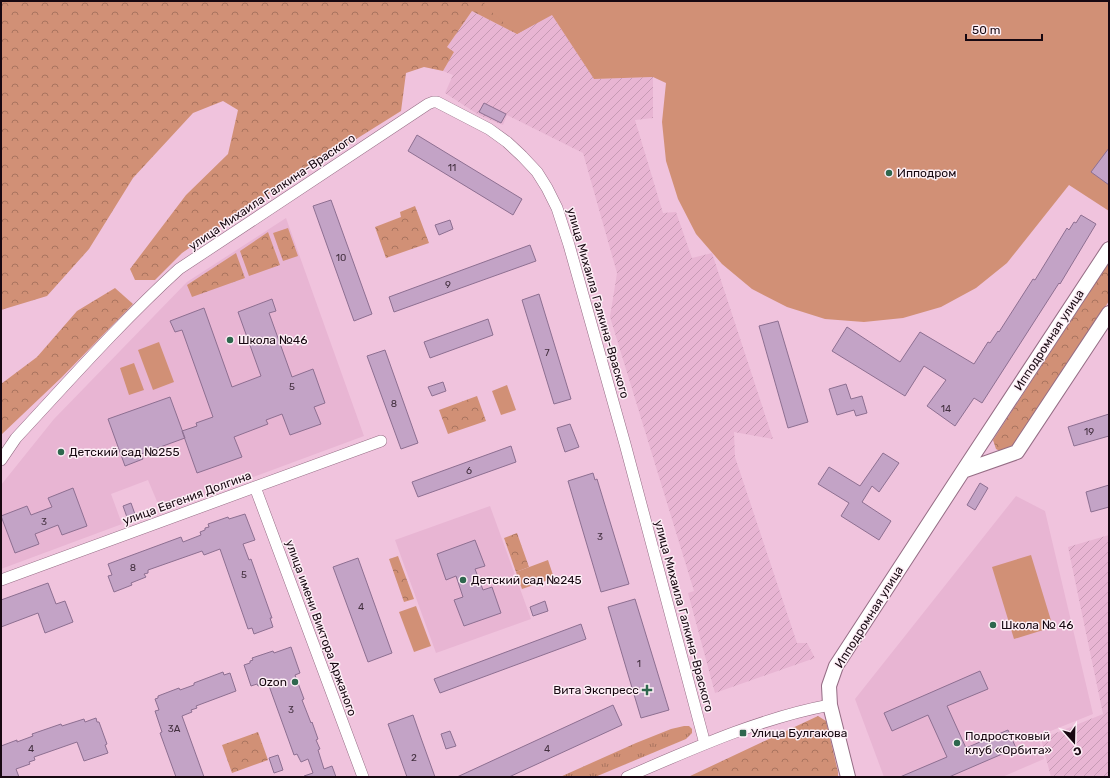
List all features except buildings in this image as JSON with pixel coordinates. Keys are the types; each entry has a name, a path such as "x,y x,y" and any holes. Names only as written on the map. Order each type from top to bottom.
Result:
{"street":[{"name":"улица Михаила Галкина-Враского","path":"1,460 16,438 126,320 179,269 428,104 433,102 442,103 489,130 522,156 547,188 556,208 571,252 623,437 705,744"},
{"name":"Ипподромная улица","path":"848,777 830,705 829,686 836,666 1109,249"},
{"path":"963,471 1017,452 1109,313"},
{"name":"улица Евгения Долгина","path":"1,580 381,441"},
{"name":"улица имени Виктора Аржаного","path":"255,487 363,777"},
{"path":"627,777 705,744 768,721 830,705"}],"shaded area":[{"path":"472,11 517,34 552,14 594,79 653,77 653,118 635,120 663,213 676,212 692,258 712,253 773,439 734,432 735,457 797,643 807,643 815,658 715,693 688,593 694,591 610,317 617,273 583,153 507,115 503,125 479,115 445,93 453,75 443,71 454,52 447,47"},
{"name":"Школа №46","path":"286,218 364,436 161,511 148,480 111,494 122,524 1,569 1,485 54,419 187,282"},
{"name":"Школа № 46","path":"1016,496 1045,511 1093,714 1038,736 1044,759 1002,777 884,777 855,699"},
{"name":"Детский сад №245","path":"490,506 531,619 436,653 395,540"},
{"path":"1109,535 1109,777 1051,777 1041,739 1103,714 1068,547"}],"green space":[{"path":"1,1 554,1 552,14 517,34 472,11 447,47 454,52 443,71 424,67 406,73 401,111 262,198 182,253 155,280 135,280 130,269 186,195 228,154 238,110 223,101 193,113 133,178 89,249 47,296 1,310"},
{"name":"Ипподром","path":"484,1 1109,1 1109,211 1069,185 1007,263 976,288 941,307 903,318 864,322 825,319 787,307 752,289 722,264 696,234 678,199 666,161 662,122 666,83 653,77 594,79 552,15 517,34 485,6"},
{"path":"415,206 429,243 386,258 375,227 401,217 400,212"},
{"path":"288,228 298,256 283,261 273,233"},
{"path":"268,232 280,265 249,276 240,251"},
{"path":"236,253 245,278 192,297 187,285"},
{"path":"1109,262 1109,301 1012,449 1002,452 996,449 993,440"},
{"path":"115,288 133,304 62,377 1,435 1,384 37,357 77,311"},
{"path":"159,342 174,382 153,390 138,350"},
{"path":"134,363 144,390 129,395 120,368"},
{"path":"507,385 516,410 501,415 492,391"},
{"path":"477,396 486,421 448,434 439,410"},
{"path":"517,533 529,567 516,572 504,538"},
{"path":"1031,555 1053,627 1014,639 992,567"},
{"path":"398,556 414,599 404,602 389,559"},
{"path":"548,560 554,578 522,589 516,572"},
{"path":"416,606 431,646 414,652 399,612"},
{"path":"818,716 826,721 838,777 688,777"},
{"path":"689,726 692,729 692,733 686,739 595,777 560,777 636,743 671,729"},
{"path":"258,732 268,760 232,773 222,745"}],"place":[{"name":"Ипподром","path":"889,173"},
{"name":"Школа №46","path":"230,340"},
{"name":"Детский сад №255","path":"61,452"},
{"name":"Детский сад №245","path":"463,580"},
{"name":"Школа № 46","path":"993,625"},
{"name":"Ozon","path":"295,682"},
{"name":"Вита Экспресс","path":"647,690"},
{"name":"Улица Булгакова","path":"743,733"},
{"name":"Подростковый клуб «Орбита»","path":"957,743"}]}
